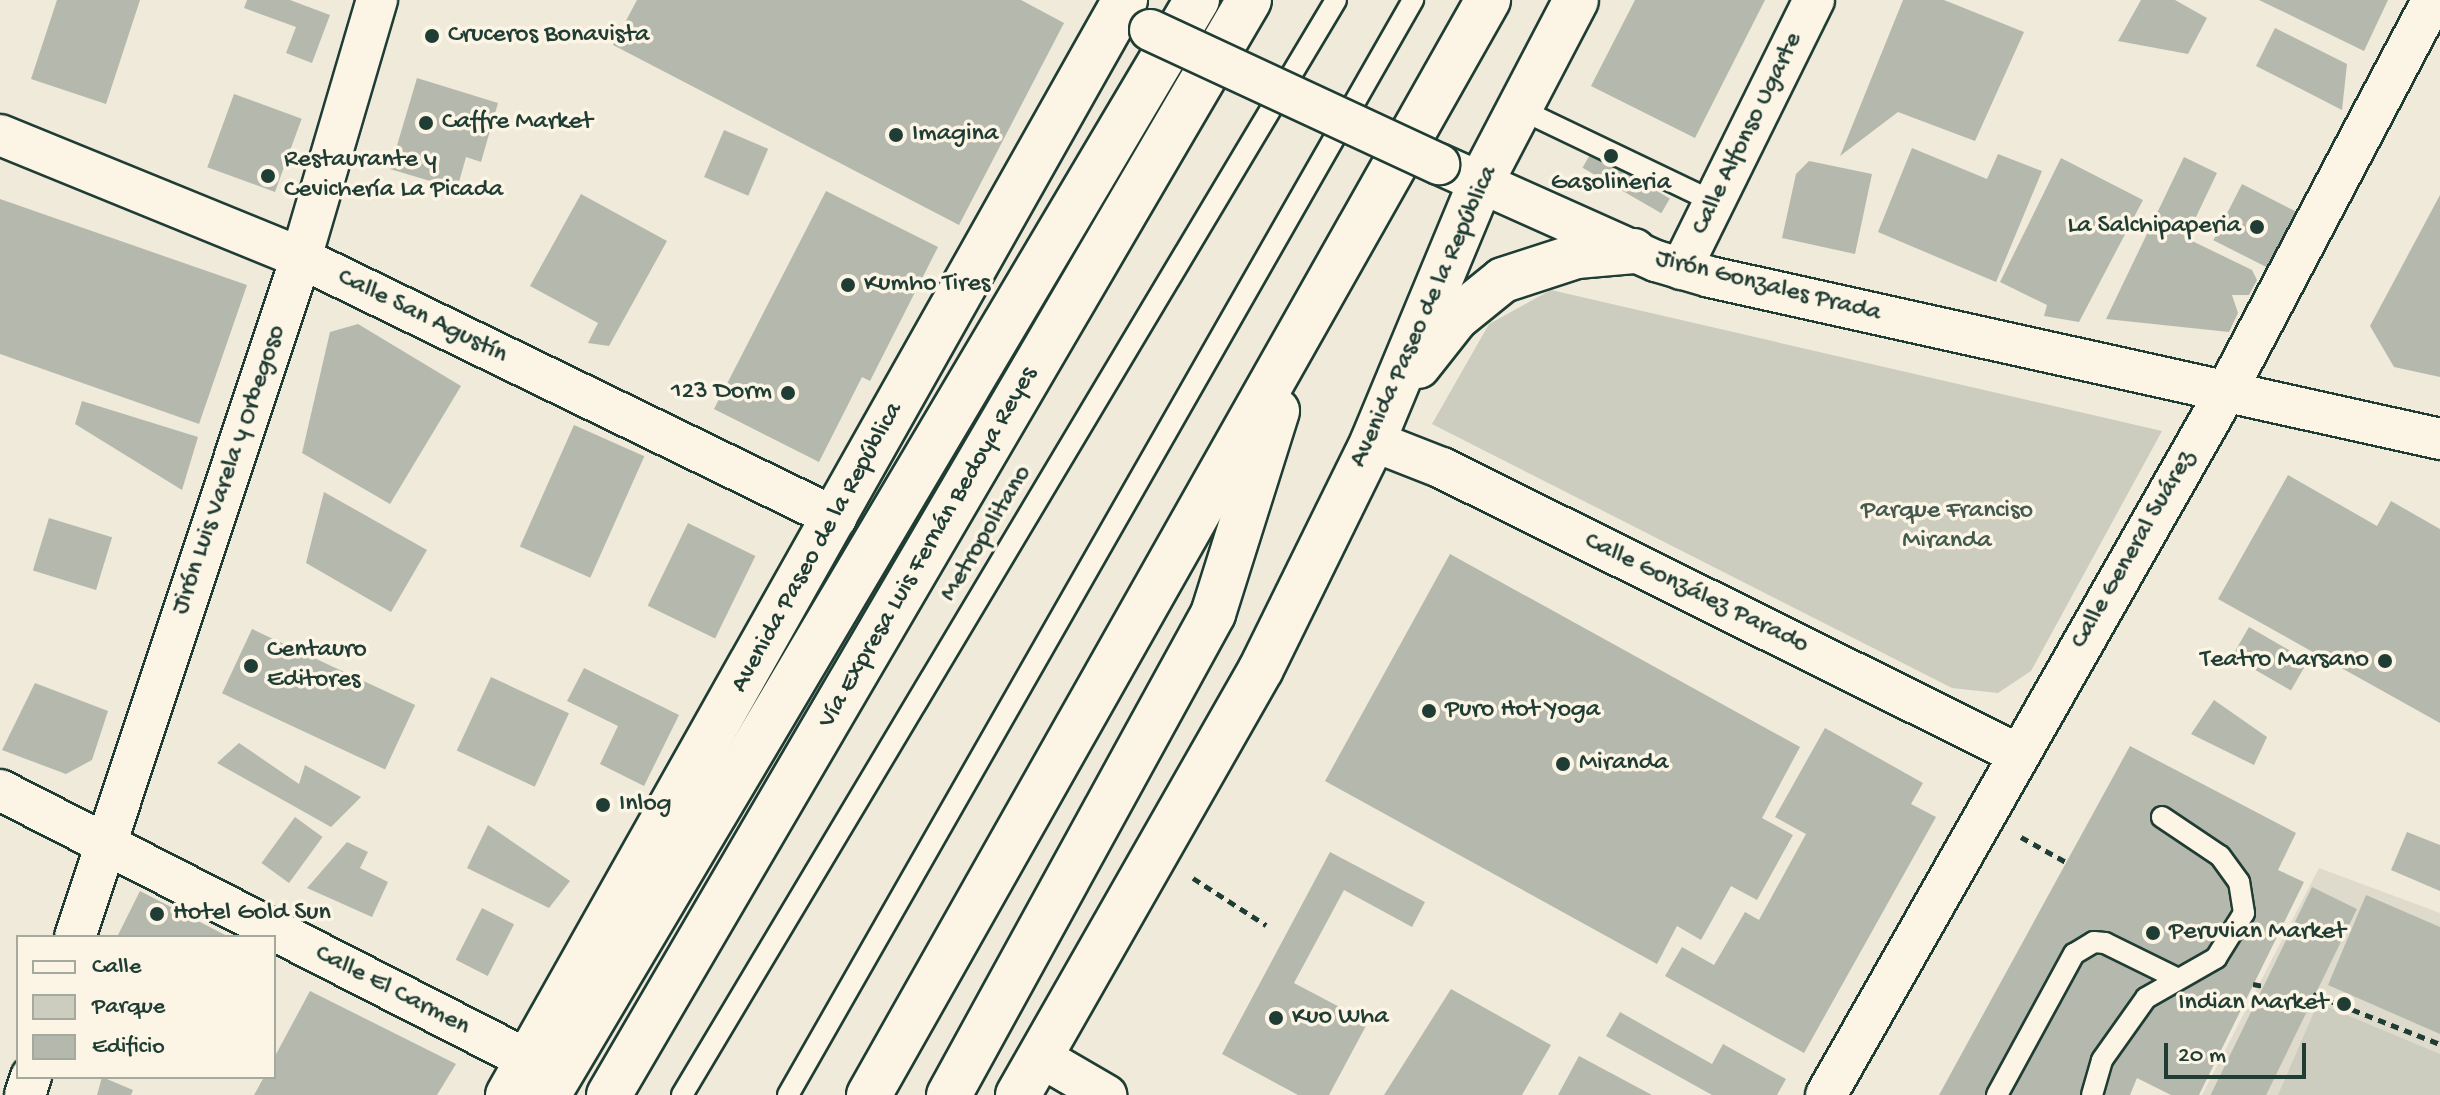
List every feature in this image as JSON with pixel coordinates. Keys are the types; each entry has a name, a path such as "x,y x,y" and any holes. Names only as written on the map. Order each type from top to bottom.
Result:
{"main road":[{"path":"528,1083 1197,0"},
{"name":"Vía Expresa Luis Fernán Bedoya Reyes","path":"609,1095 1249,0"},
{"path":"869,1095 1488,0"},
{"name":"Avenida Paseo de la República","path":"1018,1095 1261,669 1379,425 1481,182 1576,0"},
{"name":"Avenida Paseo de la República","path":"528,1083 836,518 1120,10"},
{"path":"1379,425 1456,318 1503,280 1555,261 1634,251"},
{"path":"949,1095 1213,614 1303,329"}],"street":[{"name":"Jirón Luis Varela y Orbegoso","path":"76,935 103,845 301,258 377,0"},
{"name":"Calle Alfonso Ugarte","path":"1681,269 1814,0"},
{"name":"Calle General Suárez","path":"1826,1095 2016,753 2227,390 2433,0"},
{"name":"Jirón Gonzales Prada","path":"1120,10 1439,164 1681,269 2440,439"},
{"name":"Calle San Agustín","path":"0,135 301,258 836,518"},
{"name":"Calle González Parado","path":"1379,425 1442,468 2016,753"},
{"name":"Calle El Carmen","path":"0,790 264,935"},
{"name":"Calle El Carmen","path":"276,942 528,1083"},
{"path":"1039,1056 1106,1095"}],"lane":[{"name":"Metropolitano","path":"682,1095 1336,0"},
{"path":"788,1095 1413,0"},
{"path":"1520,109 1714,202"},
{"path":"2092,1095 2111,1047 2146,998 2174,977 2216,958 2244,913 2239,882 2220,856 2162,817"},
{"path":"1997,1095 2074,954 2094,942 2105,943 2174,977"}],"path":[{"path":"1158,848 1213,895 1266,925"},
{"path":"2253,984 2263,986"},
{"path":"2313,994 2440,1044"}],"shaded area":[{"name":"Indian Market","path":"2319,868 2440,913 2440,1095 2202,1095"}],"green space":[{"name":"Parque Franciso Miranda","path":"1551,290 2162,431 2031,671 1998,693 1952,688 1432,424 1489,324"},
{"path":"2318,1003 2440,1054 2440,1095 2278,1095"}],"building":[{"path":"57,0 140,0 106,104 31,79"},
{"path":"247,0 290,0 330,15 312,63 286,53 296,27 244,8"},
{"name":"Imagina","path":"637,0 1021,0 1064,23 959,225 613,45"},
{"path":"1635,0 1765,0 1695,138 1591,86"},
{"path":"1903,0 1944,0 2024,32 1975,141 1898,112 1840,156"},
{"path":"2141,0 2175,0 2207,18 2188,54 2118,41"},
{"path":"2259,0 2388,0 2364,51"},
{"path":"2275,28 2347,64 2342,110 2256,66"},
{"path":"417,78 498,103 481,162 466,157 457,189 390,169"},
{"path":"234,94 302,119 275,192 207,167"},
{"path":"724,130 768,149 748,196 704,177"},
{"path":"1912,148 1987,179 1998,154 2042,171 1996,282 1878,232"},
{"path":"1591,153 1670,198 1661,213 1582,168"},
{"path":"2184,157 2217,173 2186,238 2252,270 2257,280 2249,295 2232,295 2238,313 2229,332 2106,319"},
{"path":"2061,158 2143,200 2079,322 2044,316 2047,305 2000,282"},
{"path":"1809,161 1872,174 1855,254 1782,238 1796,174"},
{"name":"La Salchipaperia","path":"2242,184 2302,214 2273,271 2213,240"},
{"name":"Kumho Tires","path":"826,191 938,247 870,381 862,377 819,462 714,409"},
{"path":"581,194 667,241 609,346 588,343 598,323 530,286"},
{"path":"2440,195 2440,377 2394,367 2370,326"},
{"path":"0,199 247,285 199,424 0,354"},
{"path":"358,324 461,386 390,504 302,453 330,332"},
{"path":"82,401 198,437 182,490 75,424"},
{"path":"574,425 644,456 590,578 520,547"},
{"name":"Teatro Marsano","path":"2288,475 2377,526 2391,501 2440,529 2440,723 2218,599"},
{"path":"324,492 427,550 391,612 306,563"},
{"path":"49,518 112,537 96,590 33,571"},
{"path":"688,523 755,556 715,639 648,606"},
{"name":"Miranda","path":"1450,554 1800,747 1762,818 1793,835 1757,900 1731,886 1701,940 1677,926 1657,964 1325,781"},
{"path":"2249,627 2308,661 2291,690 2232,656"},
{"path":"252,629 415,705 385,769 222,693"},
{"path":"584,668 679,715 644,786 600,764 618,726 567,701"},
{"path":"491,677 569,713 535,787 457,750"},
{"path":"35,683 108,711 92,760 66,774 2,750"},
{"path":"2214,700 2267,737 2254,765 2191,734"},
{"path":"1825,728 1923,783 1911,804 1936,817 1804,1053 1665,976 1682,947 1714,965 1745,912 1759,920 1806,834 1775,817"},
{"path":"239,743 299,784 305,765 361,797 331,827 217,763"},
{"name":"Peruvian Market","path":"2130,746 2296,833 2278,870 2304,882 2199,1095 2171,1095 2137,1078 2130,1095 1939,1095"},
{"path":"295,817 323,837 289,883 261,863"},
{"path":"488,825 570,881 549,908 467,868"},
{"path":"2407,832 2440,845 2440,891 2391,870"},
{"path":"347,842 368,852 360,868 388,882 372,917 307,888"},
{"path":"1330,852 1425,902 1412,927 1344,890 1294,983 1368,1022 1329,1095 1298,1095 1222,1054"},
{"path":"2312,887 2357,909 2266,1095 2211,1095"},
{"name":"Hotel Gold Sun","path":"140,891 225,935 118,935"},
{"path":"2366,895 2440,927 2440,1034 2328,985"},
{"path":"482,908 514,924 488,976 456,960"},
{"path":"1451,989 1551,1045 1522,1095 1384,1095"},
{"path":"310,991 456,1064 437,1095 254,1095 263,1079 276,1079 276,1054"},
{"path":"1620,1012 1712,1064 1723,1044 1786,1079 1777,1095 1712,1095 1606,1036"},
{"path":"1579,1056 1652,1095 1558,1095"},
{"path":"101,1079 133,1090 131,1095 97,1095"}],"place":[{"name":"Cruceros Bonavista","path":"432,36"},
{"name":"Caffre Market","path":"426,123"},
{"name":"Imagina","path":"896,135"},
{"name":"Gasolineria","path":"1611,156"},
{"name":"Restaurante y Cevichería La Picada","path":"268,176"},
{"name":"La Salchipaperia","path":"2257,227"},
{"name":"Kumho Tires","path":"848,285"},
{"name":"123 Dorm","path":"788,393"},
{"name":"Teatro Marsano","path":"2385,661"},
{"name":"Centauro Editores","path":"251,666"},
{"name":"Puro Hot Yoga","path":"1429,711"},
{"name":"Miranda","path":"1563,764"},
{"name":"Inlog","path":"603,805"},
{"name":"Hotel Gold Sun","path":"157,914"},
{"name":"Peruvian Market","path":"2153,933"},
{"name":"Indian Market","path":"2344,1004"},
{"name":"Kuo Wha","path":"1276,1018"}]}
